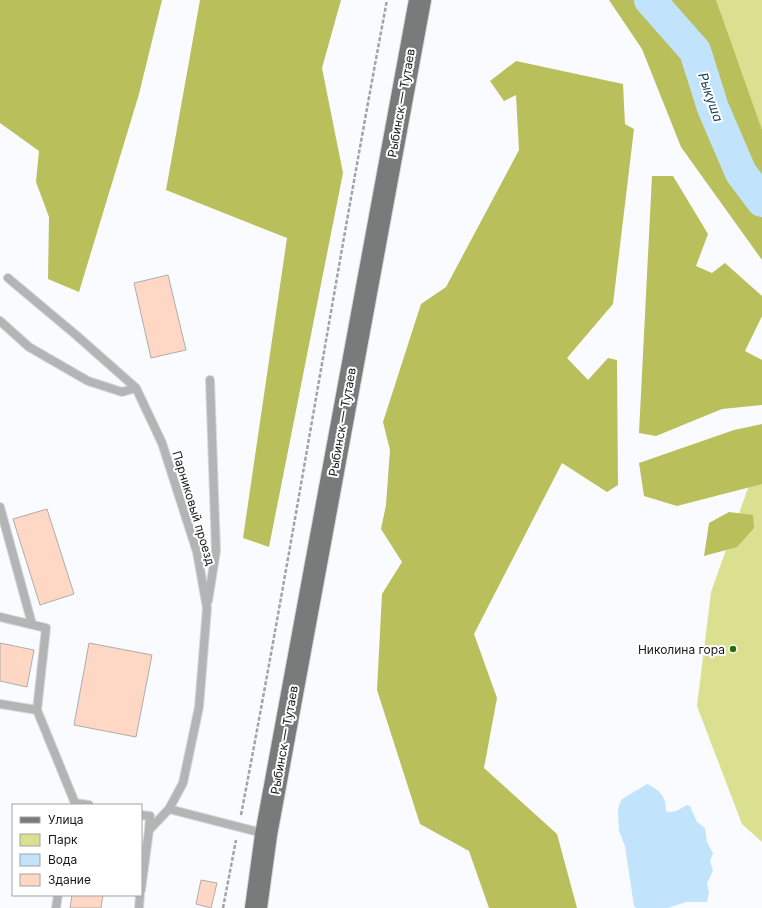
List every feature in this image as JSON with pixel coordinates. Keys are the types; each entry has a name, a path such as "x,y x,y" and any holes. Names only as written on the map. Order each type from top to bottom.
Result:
{"main road":[{"name":"Рыбинск — Тутаев","path":"266,839 420,0"},
{"path":"249,908 266,839"},
{"path":"256,908 266,839"}],"lane":[{"name":"Парниковый проезд","path":"8,278 136,388 162,443 197,552 207,608 199,707 183,783 169,808 149,830"},
{"path":"0,321 29,348 88,381 122,392 136,388"},
{"path":"207,608 216,551 210,380"},
{"path":"0,507 32,624"},
{"path":"0,617 46,628 37,710 75,804"},
{"path":"0,704 37,710"},
{"path":"169,808 239,827 266,839"},
{"path":"142,814 150,816 142,882"},
{"path":"56,908 58,896"},
{"path":"139,908 140,896"}],"path":[{"path":"223,908 263,698 356,163 387,0"}],"green space":[{"path":"0,0 162,0 139,94 79,292 48,279 49,217 36,182 39,151 0,123"},
{"path":"200,0 341,0 322,68 343,173 269,547 243,538 287,238 166,190"},
{"path":"609,0 716,0 762,130 762,260 681,147 642,49"},
{"path":"660,0 762,0 762,161"},
{"path":"516,61 623,84 625,124 634,129 613,304 567,358 588,380 608,358 617,360 618,485 607,492 562,463 474,634 497,698 484,768 557,834 577,908 489,908 469,851 420,824 377,690 382,594 402,562 381,529 386,505 390,450 383,422 421,304 446,287 519,150 516,95 504,101 490,81"},
{"path":"652,176 673,176 708,234 696,266 712,273 725,263 762,296 762,316 745,351 762,360 762,405 722,409 656,436 639,433"},
{"path":"762,424 762,484 677,506 644,496 639,463 734,430"},
{"name":"Николина гора","path":"762,449 762,842 742,824 697,706 711,592"},
{"path":"729,512 753,515 754,528 737,547 704,556 709,523"}],"water":[{"path":"647,784 659,791 665,801 666,811 674,811 686,805 690,806 697,822 705,828 707,842 713,853 710,861 713,871 707,883 709,893 707,902 686,902 668,908 636,908 634,906 625,846 619,831 618,812 622,799"}],"building":[{"path":"168,275 186,350 151,358 134,283"},
{"path":"47,509 74,594 40,605 13,519"},
{"path":"0,643 34,650 27,687 0,681"},
{"path":"89,643 152,655 136,737 74,725"},
{"path":"201,880 217,883 211,908 196,904"},
{"path":"72,896 103,896 101,908 70,908"}],"waterway":[{"name":"Рыкуша","path":"650,0 695,51 713,108 741,173 762,201"}],"place":[{"name":"Николина гора","path":"733,649"}]}
